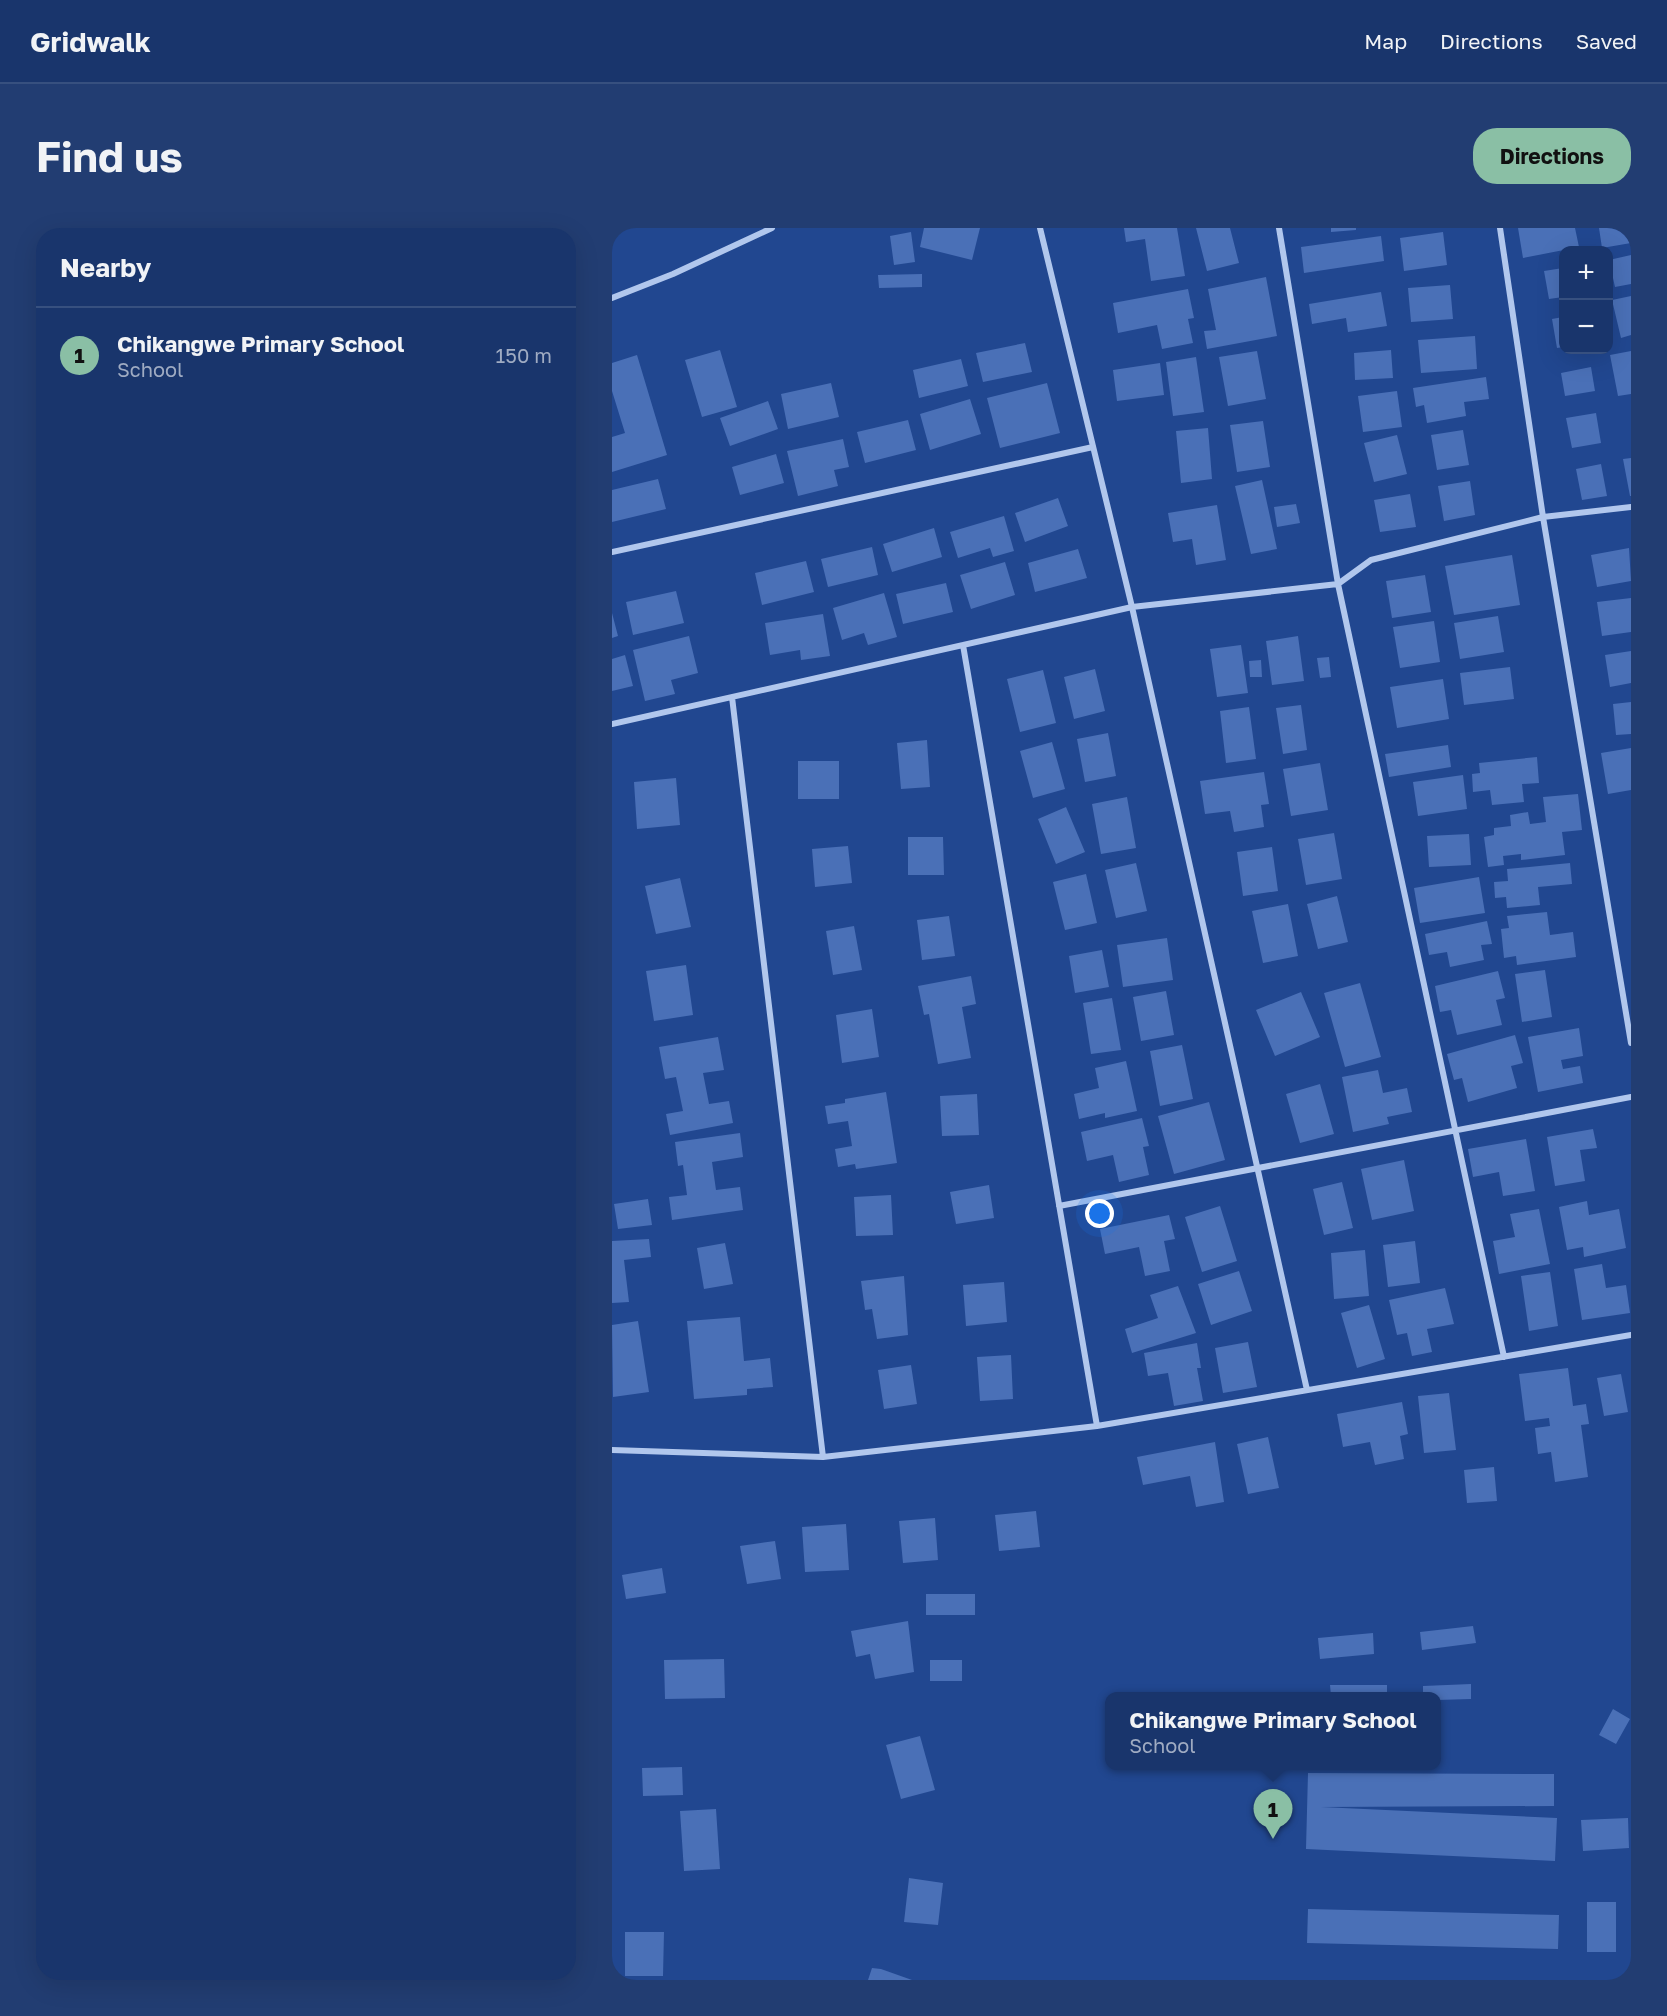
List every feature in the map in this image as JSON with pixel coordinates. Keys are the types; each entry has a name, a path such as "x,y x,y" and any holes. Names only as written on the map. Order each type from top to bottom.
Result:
{"street":[{"path":"612,298 673,274 772,228"},
{"path":"1040,228 1132,607 1307,1390"},
{"path":"1279,228 1338,584 1504,1357"},
{"path":"1500,228 1543,517 1631,1043"},
{"path":"612,552 1093,447"},
{"path":"612,723 1132,607 1338,584 1371,560 1543,517 1631,507"},
{"path":"963,645 1097,1426"},
{"path":"732,697 824,1457"},
{"path":"1059,1206 1631,1096"},
{"path":"612,1450 824,1457 1097,1426 1631,1335"}],"building":[{"path":"924,228 980,228 972,260 920,247"},
{"path":"1124,228 1177,228 1185,276 1151,281 1145,239 1126,242"},
{"path":"1196,228 1230,228 1239,263 1207,271"},
{"path":"1331,228 1356,228 1356,230 1331,232"},
{"path":"1518,228 1575,228 1579,246 1559,246 1559,251 1523,258"},
{"path":"1599,228 1631,228 1631,243 1602,246"},
{"path":"911,232 915,262 894,265 890,236"},
{"path":"1443,232 1447,265 1404,271 1400,238"},
{"path":"1381,236 1384,261 1304,273 1301,247"},
{"path":"1631,255 1631,284 1615,287 1613,259"},
{"path":"1559,269 1559,298 1549,299 1544,271"},
{"path":"922,274 922,287 879,288 878,275"},
{"path":"1266,277 1277,336 1207,349 1204,331 1216,330 1208,289"},
{"path":"1450,285 1453,319 1411,322 1408,288"},
{"path":"1188,289 1194,318 1188,319 1193,343 1162,349 1157,325 1118,333 1113,303"},
{"path":"1381,292 1387,326 1348,332 1346,318 1312,324 1309,304"},
{"path":"1631,296 1631,335 1621,338 1613,300"},
{"path":"1559,318 1559,348 1557,348 1552,319"},
{"path":"1475,336 1477,369 1421,373 1418,340"},
{"path":"1025,343 1032,372 983,382 976,353"},
{"path":"720,350 737,407 702,417 685,360"},
{"path":"1391,350 1393,378 1355,380 1354,353"},
{"path":"1257,351 1266,399 1228,406 1219,357"},
{"path":"1631,351 1631,394 1618,396 1610,355"},
{"path":"637,355 667,455 612,472 612,437 625,433 612,391 612,363"},
{"path":"1196,357 1204,412 1173,416 1166,362"},
{"path":"961,359 968,386 919,398 913,370"},
{"path":"1160,363 1164,395 1117,401 1113,370"},
{"path":"1591,367 1595,391 1565,396 1561,373"},
{"path":"1486,377 1489,399 1464,402 1466,416 1427,423 1424,405 1416,407 1413,388"},
{"path":"831,383 839,417 788,429 781,394"},
{"path":"1047,383 1060,433 1000,448 987,398"},
{"path":"1397,391 1402,427 1363,432 1358,396"},
{"path":"970,399 981,434 930,450 920,414"},
{"path":"768,401 778,429 730,446 720,418"},
{"path":"1596,413 1601,443 1572,448 1566,418"},
{"path":"908,420 916,450 865,463 857,432"},
{"path":"1263,421 1270,467 1237,472 1230,425"},
{"path":"1208,428 1212,479 1181,483 1176,431"},
{"path":"1463,430 1469,465 1437,470 1431,435"},
{"path":"1397,435 1407,474 1374,482 1364,443"},
{"path":"843,439 849,467 834,470 838,486 798,496 787,451"},
{"path":"776,454 784,483 740,495 732,467"},
{"path":"1631,458 1631,496 1630,496 1623,459"},
{"path":"1601,464 1607,496 1582,500 1576,469"},
{"path":"658,479 666,509 612,522 612,490"},
{"path":"1262,480 1277,549 1251,554 1235,486"},
{"path":"1470,481 1475,515 1444,521 1438,486"},
{"path":"1410,494 1416,527 1380,532 1374,500"},
{"path":"1058,498 1068,526 1025,542 1015,513"},
{"path":"1296,504 1300,523 1277,527 1274,507"},
{"path":"1217,505 1226,560 1196,565 1192,539 1173,542 1168,513"},
{"path":"1004,516 1014,551 993,557 990,548 958,558 950,532"},
{"path":"934,528 942,557 892,572 883,544"},
{"path":"872,547 878,575 828,587 821,559"},
{"path":"1629,548 1631,581 1597,587 1591,555"},
{"path":"1078,549 1087,578 1035,592 1028,563"},
{"path":"1512,555 1520,605 1454,615 1445,566"},
{"path":"806,561 814,592 762,605 755,573"},
{"path":"1005,562 1015,595 971,609 960,575"},
{"path":"1425,575 1431,612 1392,618 1386,581"},
{"path":"946,583 953,612 903,624 896,594"},
{"path":"676,591 684,623 633,635 626,602"},
{"path":"884,593 897,637 868,645 864,633 842,640 833,608"},
{"path":"1631,598 1631,632 1602,636 1597,602"},
{"path":"612,613 618,636 612,638"},
{"path":"823,614 830,656 801,660 800,650 770,655 765,623"},
{"path":"1498,616 1504,652 1460,659 1454,623"},
{"path":"1434,621 1440,662 1400,668 1393,627"},
{"path":"689,636 698,673 671,680 675,694 645,701 633,650"},
{"path":"1298,636 1304,681 1272,685 1266,641"},
{"path":"1241,645 1248,693 1217,697 1210,649"},
{"path":"1631,651 1631,683 1610,687 1605,655"},
{"path":"625,655 633,686 612,691 612,659"},
{"path":"1329,657 1331,677 1320,678 1317,658"},
{"path":"1261,660 1262,677 1250,677 1249,661"},
{"path":"1510,667 1514,699 1464,705 1460,673"},
{"path":"1095,669 1105,711 1074,719 1064,677"},
{"path":"1043,670 1056,723 1020,732 1007,679"},
{"path":"1443,679 1449,719 1397,728 1390,687"},
{"path":"1631,702 1631,734 1616,735 1613,704"},
{"path":"1301,705 1307,750 1283,754 1276,708"},
{"path":"1249,707 1256,759 1226,763 1220,711"},
{"path":"1108,733 1116,776 1085,782 1077,739"},
{"path":"927,740 930,787 901,789 897,743"},
{"path":"1052,742 1065,789 1033,798 1020,751"},
{"path":"1448,745 1451,767 1389,777 1385,754"},
{"path":"1631,748 1631,790 1608,794 1601,753"},
{"path":"1537,757 1539,783 1522,784 1524,802 1492,805 1490,790 1473,792 1472,774 1480,773 1479,763"},
{"path":"798,761 839,761 839,799 798,799"},
{"path":"1320,763 1328,810 1291,816 1283,769"},
{"path":"1264,772 1269,804 1261,805 1264,827 1234,832 1230,811 1205,814 1200,781"},
{"path":"1463,775 1467,809 1418,816 1413,782"},
{"path":"676,778 680,825 637,829 634,782"},
{"path":"1578,794 1582,830 1562,832 1565,855 1521,860 1521,854 1503,856 1504,865 1488,867 1484,837 1494,835 1494,828 1511,826 1510,815 1528,812 1530,824 1546,822 1543,797"},
{"path":"1127,797 1136,848 1101,854 1092,804"},
{"path":"1066,807 1085,852 1056,864 1038,819"},
{"path":"1334,833 1342,879 1306,885 1298,839"},
{"path":"1469,834 1471,865 1429,867 1427,836"},
{"path":"908,837 943,837 944,875 908,875"},
{"path":"848,846 852,883 815,887 812,849"},
{"path":"1272,847 1278,891 1243,896 1237,852"},
{"path":"1136,863 1147,911 1116,918 1105,870"},
{"path":"1570,863 1572,884 1538,887 1540,905 1507,908 1506,897 1495,898 1494,882 1508,881 1507,869"},
{"path":"1086,874 1097,923 1065,930 1053,882"},
{"path":"1479,877 1485,913 1420,923 1414,888"},
{"path":"680,878 691,927 656,934 645,886"},
{"path":"1337,896 1348,942 1318,949 1307,904"},
{"path":"1288,904 1298,956 1263,963 1252,911"},
{"path":"1547,912 1550,935 1573,932 1576,957 1517,965 1516,956 1504,958 1501,929 1509,928 1507,916"},
{"path":"949,916 955,956 922,960 917,920"},
{"path":"1487,921 1492,944 1481,945 1484,960 1450,967 1447,952 1429,955 1425,934"},
{"path":"854,926 862,970 833,975 826,931"},
{"path":"1167,938 1173,980 1123,987 1117,945"},
{"path":"1102,950 1109,987 1075,993 1069,956"},
{"path":"686,965 693,1015 654,1021 646,971"},
{"path":"1545,970 1552,1017 1522,1022 1515,974"},
{"path":"1498,971 1505,998 1496,1000 1502,1025 1457,1035 1451,1010 1440,1012 1435,986"},
{"path":"971,976 976,1004 962,1007 971,1058 938,1064 929,1014 924,1015 918,986"},
{"path":"1360,983 1381,1057 1345,1067 1324,993"},
{"path":"1166,991 1174,1035 1141,1041 1133,997"},
{"path":"1301,992 1320,1037 1275,1056 1256,1010"},
{"path":"1112,998 1121,1050 1091,1054 1083,1003"},
{"path":"872,1009 879,1057 842,1063 836,1015"},
{"path":"1579,1028 1583,1056 1561,1060 1563,1069 1580,1066 1583,1083 1538,1092 1528,1037"},
{"path":"1515,1035 1523,1063 1511,1066 1517,1088 1468,1102 1462,1078 1454,1080 1447,1054"},
{"path":"718,1037 724,1070 703,1073 709,1104 729,1101 733,1123 670,1135 666,1114 683,1111 676,1077 665,1079 659,1047"},
{"path":"1182,1045 1193,1099 1160,1106 1150,1051"},
{"path":"1126,1061 1137,1111 1105,1118 1105,1113 1079,1119 1074,1094 1099,1088 1095,1068"},
{"path":"1378,1070 1383,1093 1407,1088 1412,1112 1387,1117 1389,1124 1353,1132 1342,1077"},
{"path":"1320,1084 1334,1134 1300,1143 1286,1094"},
{"path":"886,1092 897,1163 856,1169 855,1164 838,1167 835,1149 852,1146 848,1121 828,1124 825,1106 845,1103 845,1099"},
{"path":"977,1094 979,1135 942,1136 940,1096"},
{"path":"1209,1102 1225,1160 1174,1174 1158,1116"},
{"path":"1142,1118 1149,1146 1143,1147 1149,1175 1119,1182 1113,1155 1087,1161 1081,1132"},
{"path":"1593,1129 1597,1148 1580,1150 1585,1181 1555,1186 1547,1137"},
{"path":"740,1133 743,1157 712,1162 716,1190 740,1187 743,1210 672,1220 669,1197 687,1195 683,1165 678,1166 675,1142"},
{"path":"1526,1139 1535,1191 1503,1196 1499,1172 1473,1177 1468,1149"},
{"path":"1404,1160 1414,1211 1372,1220 1361,1169"},
{"path":"1342,1182 1353,1228 1324,1235 1313,1189"},
{"path":"989,1185 994,1218 956,1224 950,1192"},
{"path":"891,1195 893,1235 856,1236 854,1197"},
{"path":"648,1199 652,1225 618,1229 614,1204"},
{"path":"1587,1201 1589,1215 1619,1209 1626,1248 1584,1257 1583,1247 1567,1250 1559,1207"},
{"path":"1220,1206 1237,1261 1202,1272 1185,1217"},
{"path":"1539,1209 1550,1264 1499,1274 1493,1241 1515,1237 1510,1214"},
{"path":"1169,1215 1175,1239 1164,1241 1170,1271 1145,1276 1139,1247 1105,1254 1100,1229"},
{"path":"649,1239 651,1257 624,1260 629,1302 612,1303 612,1241"},
{"path":"1415,1241 1420,1283 1388,1287 1383,1245"},
{"path":"725,1243 733,1284 704,1289 697,1248"},
{"path":"1365,1250 1369,1296 1334,1299 1331,1253"},
{"path":"1602,1264 1606,1288 1626,1285 1630,1313 1582,1320 1574,1269"},
{"path":"1239,1271 1252,1311 1211,1325 1198,1284"},
{"path":"1550,1272 1558,1326 1529,1331 1521,1276"},
{"path":"904,1276 908,1335 877,1339 872,1309 865,1310 861,1281"},
{"path":"1004,1282 1007,1322 966,1326 963,1285"},
{"path":"1178,1286 1196,1333 1132,1353 1125,1329 1158,1318 1150,1295"},
{"path":"1445,1288 1454,1324 1427,1329 1432,1352 1412,1356 1407,1333 1397,1335 1389,1300"},
{"path":"1369,1305 1385,1359 1357,1368 1341,1313"},
{"path":"740,1317 744,1361 770,1358 773,1387 747,1389 747,1395 694,1399 687,1321"},
{"path":"638,1321 649,1392 613,1397 612,1325"},
{"path":"1248,1342 1257,1387 1223,1393 1215,1348"},
{"path":"1197,1343 1201,1368 1197,1368 1203,1401 1174,1406 1168,1373 1148,1376 1144,1353"},
{"path":"1011,1355 1013,1399 980,1401 977,1357"},
{"path":"911,1365 917,1404 884,1409 878,1370"},
{"path":"1568,1368 1573,1406 1586,1404 1589,1424 1581,1425 1588,1477 1555,1482 1551,1452 1538,1454 1535,1428 1550,1426 1549,1418 1525,1421 1519,1374"},
{"path":"1621,1374 1628,1412 1604,1416 1597,1378"},
{"path":"1449,1393 1456,1450 1424,1453 1418,1396"},
{"path":"1402,1402 1408,1434 1400,1436 1404,1459 1375,1465 1370,1442 1343,1447 1337,1414"},
{"path":"1268,1437 1279,1488 1248,1494 1237,1444"},
{"path":"1215,1442 1224,1502 1196,1507 1190,1476 1143,1485 1137,1457"},
{"path":"1494,1467 1497,1501 1467,1503 1464,1470"},
{"path":"1036,1511 1040,1547 999,1551 995,1515"},
{"path":"935,1518 938,1560 903,1563 899,1521"},
{"path":"846,1524 849,1570 805,1572 802,1527"},
{"path":"775,1541 781,1579 747,1584 740,1546"},
{"path":"662,1568 666,1593 626,1599 622,1575"},
{"path":"926,1594 975,1594 975,1615 926,1615"},
{"path":"908,1621 914,1672 875,1679 870,1654 856,1657 851,1631"},
{"path":"1473,1626 1476,1643 1422,1650 1420,1632"},
{"path":"1373,1633 1374,1654 1320,1659 1318,1638"},
{"path":"724,1659 725,1698 665,1699 664,1660"},
{"path":"930,1660 962,1660 962,1681 930,1681"},
{"path":"1471,1684 1471,1699 1441,1700 1441,1692 1423,1692 1423,1686"},
{"path":"1330,1685 1387,1685 1387,1692 1331,1692"},
{"path":"1613,1709 1630,1719 1616,1744 1599,1735"},
{"path":"920,1736 935,1790 901,1799 886,1745"},
{"path":"682,1767 683,1795 643,1796 642,1768"},
{"path":"1308,1773 1554,1774 1554,1806 1321,1807 1557,1818 1555,1861 1306,1849"},
{"path":"716,1809 720,1869 684,1871 680,1811"},
{"path":"1628,1818 1629,1848 1583,1851 1581,1820"},
{"path":"909,1878 943,1883 938,1925 904,1922"},
{"path":"1587,1902 1616,1902 1616,1952 1587,1952"},
{"path":"1308,1909 1559,1915 1558,1949 1307,1943"},
{"path":"625,1932 664,1932 663,1976 625,1976"},
{"path":"872,1968 881,1969 912,1980 868,1980"}],"place":[{"name":"Chikangwe Primary School","path":"1273,1839"}]}
